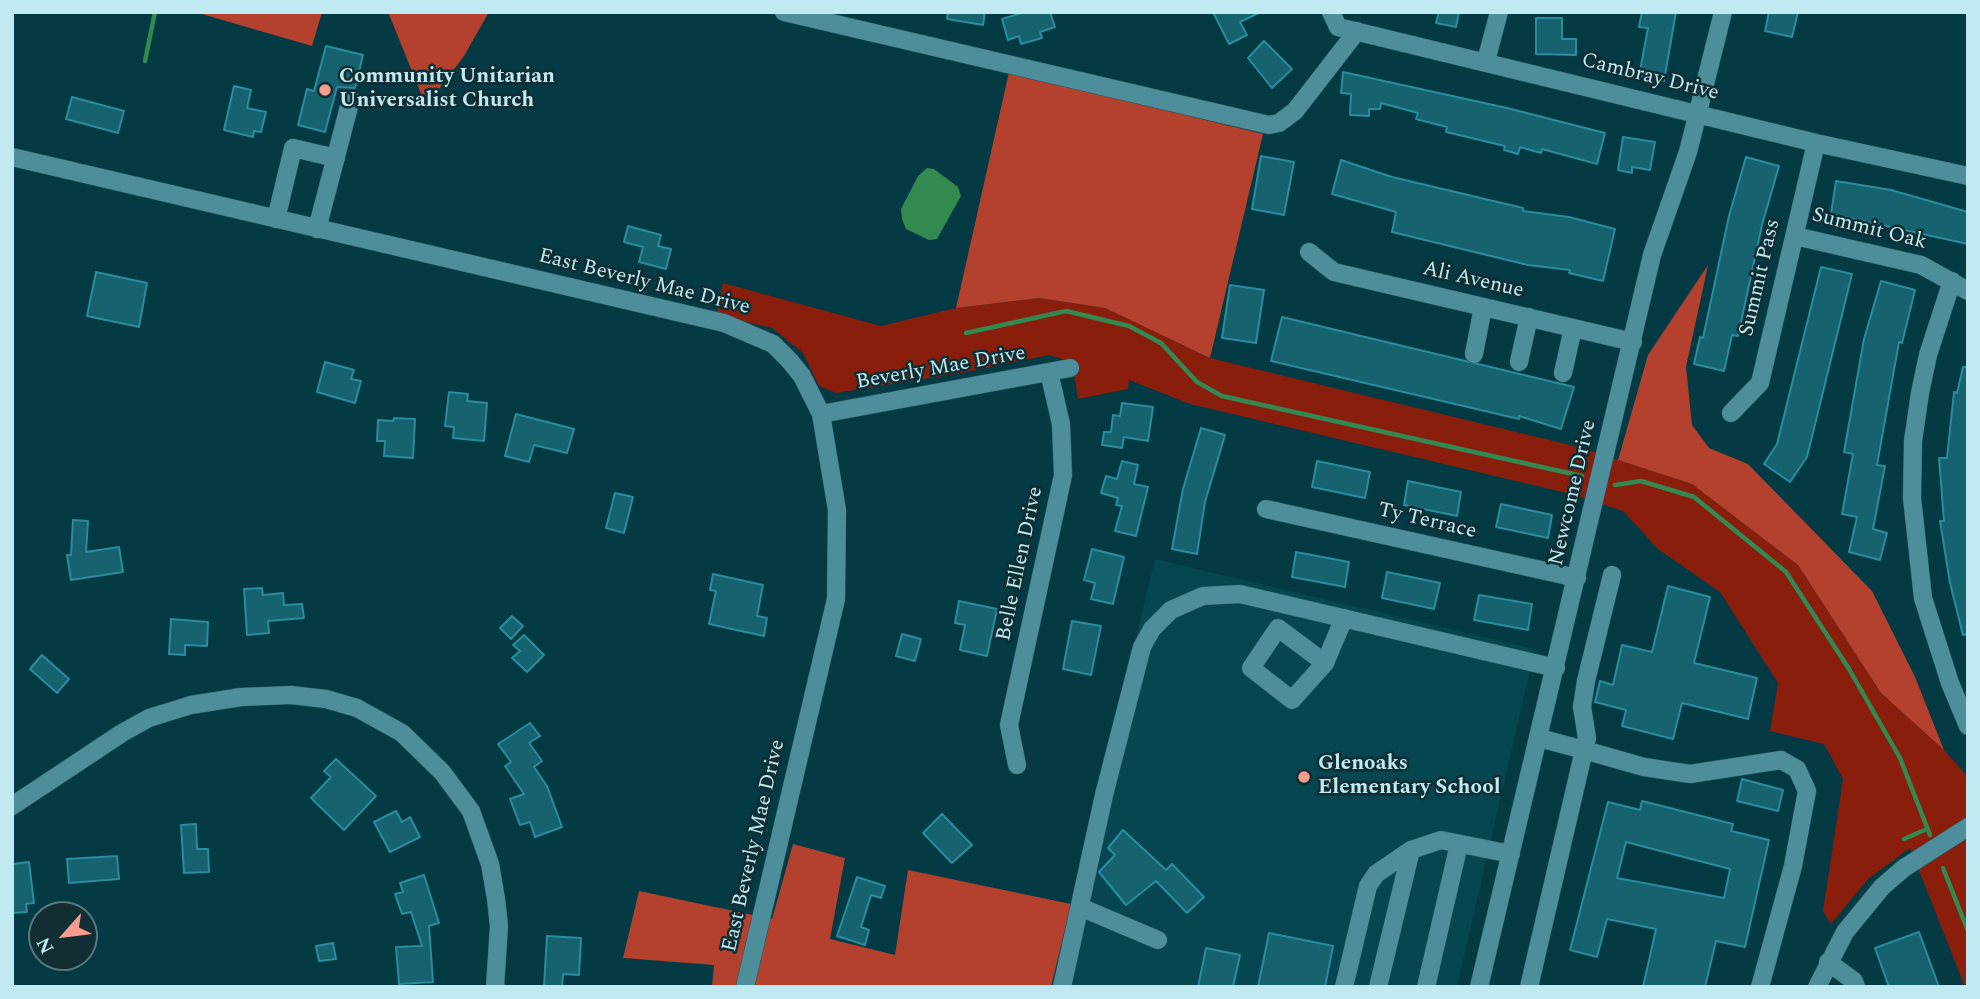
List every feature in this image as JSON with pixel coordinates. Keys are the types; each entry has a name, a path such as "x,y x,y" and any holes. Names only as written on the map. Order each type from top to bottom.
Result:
{"street":[{"path":"784,12 1269,125 1279,123 1295,110 1357,32"},
{"name":"Cambray Drive","path":"1331,12 1338,27 1357,32 1486,61 1816,143 1968,176"},
{"path":"1486,61 1499,12"},
{"name":"Newcome Drive","path":"1479,987 1652,255 1688,152 1723,12"},
{"path":"317,229 351,99"},
{"name":"Summit Pass","path":"1731,413 1760,383 1816,143"},
{"path":"276,219 293,148 335,158"},
{"name":"East Beverly Mae Drive","path":"12,157 751,332 773,344 789,360 802,376 821,414 837,510 836,599 746,987"},
{"name":"Summit Oak","path":"1795,236 1921,265 1968,291"},
{"name":"Ali Avenue","path":"1309,252 1334,272 1633,342"},
{"path":"1952,281 1928,355 1920,393 1913,442 1912,498 1923,598 1950,683 1968,726"},
{"path":"1474,354 1483,307"},
{"path":"1519,362 1529,317"},
{"path":"1563,373 1573,328"},
{"name":"Beverly Mae Drive","path":"821,414 1070,368"},
{"name":"Belle Ellen Drive","path":"1017,765 1009,725 1063,474 1061,425 1049,372"},
{"name":"Ty Terrace","path":"1266,509 1577,578"},
{"path":"1529,987 1587,738 1582,706 1612,575"},
{"path":"1062,987 1104,795 1142,647 1160,620 1189,600 1216,594 1261,598 1556,668"},
{"path":"1325,663 1344,618"},
{"path":"12,806 122,733 149,718 191,705 241,697 291,695 326,699 357,708 402,733 442,772 471,811 490,864 496,899 499,926 495,987"},
{"path":"1539,738 1644,767 1690,774 1781,760 1797,769 1807,791 1793,866 1760,987"},
{"path":"1817,987 1845,932 1882,887 1904,868 1968,827"},
{"path":"1344,987 1368,886 1376,874 1411,850 1441,840 1511,854"},
{"path":"1426,987 1459,844"},
{"path":"1378,987 1411,850"},
{"path":"1080,907 1158,940"},
{"path":"1828,962 1854,981 1856,987"}],"shaded area":[{"path":"195,12 322,12 312,46"},
{"path":"388,12 489,12 464,56 426,106"},
{"path":"1009,72 1263,134 1210,358 1105,308 1039,298 956,308"},
{"path":"927,168 934,169 958,187 961,196 937,239 929,240 906,229 901,209 918,176"},
{"path":"1708,265 1686,367 1692,425 1709,448 1748,464 1872,591 1915,677 1944,750 1881,693 1798,565 1692,484 1618,460 1648,355"},
{"path":"723,283 881,326 956,308 1039,298 1105,308 1210,358 1578,447 1692,484 1798,565 1881,693 1944,750 1968,777 1968,987 1965,987 1910,848 1868,879 1831,924 1823,911 1843,779 1824,744 1770,731 1778,683 1720,592 1658,549 1623,511 1571,494 1190,404 1129,380 1128,389 1078,399 1072,362 1049,355 967,372 836,393 819,386 803,353 772,328 716,315"},
{"name":"Glenoaks Elementary School","path":"1155,559 1535,649 1457,987 1051,987"},
{"path":"793,844 845,858 830,939 895,955 908,870 1071,904 1051,987 712,987 714,965 623,958 639,891 772,919"}],"building":[{"path":"948,12 985,12 983,25 947,19"},
{"path":"1025,12 1050,12 1055,27 1040,32 1042,38 1021,44 1019,36 1008,40 1002,19"},
{"path":"1213,12 1261,12 1240,22 1247,35 1229,44"},
{"path":"1439,12 1459,12 1456,27 1436,23"},
{"path":"1642,12 1676,12 1664,81 1639,76 1648,28 1639,27"},
{"path":"1769,12 1798,12 1792,37 1765,31"},
{"path":"1536,18 1562,18 1562,39 1576,39 1576,55 1536,54"},
{"path":"1264,41 1292,69 1272,88 1248,58"},
{"name":"Community Unitarian Universalist Church","path":"326,46 363,55 355,88 337,87 325,132 298,125 307,89 314,91"},
{"path":"1343,72 1507,108 1605,133 1597,164 1542,149 1541,153 1520,147 1518,154 1504,150 1505,146 1446,132 1447,127 1416,119 1418,113 1381,103 1380,109 1369,109 1369,116 1350,115 1351,94 1341,93"},
{"path":"234,86 251,90 247,108 266,112 261,132 254,131 253,137 224,130"},
{"path":"72,97 124,111 118,133 66,119"},
{"path":"1623,137 1655,142 1650,170 1632,167 1632,173 1618,170"},
{"path":"1261,156 1294,162 1284,215 1252,209"},
{"path":"1746,157 1779,166 1762,225 1738,336 1732,335 1724,371 1694,364 1700,337 1703,338 1729,216"},
{"path":"1341,160 1392,177 1523,208 1523,211 1569,217 1615,229 1603,281 1569,273 1570,270 1528,265 1392,232 1396,212 1332,194"},
{"path":"1836,181 1891,190 1968,212 1968,244 1831,214"},
{"path":"628,226 661,235 658,246 671,249 666,269 639,262 643,247 624,242"},
{"path":"1821,267 1852,274 1807,457 1790,482 1764,464 1777,444"},
{"path":"96,272 147,283 139,327 87,316"},
{"path":"1881,281 1915,290 1902,343 1899,342 1877,465 1885,466 1873,529 1887,533 1880,560 1849,552 1857,517 1842,514 1853,454 1844,452 1864,339"},
{"path":"1230,285 1264,290 1256,343 1222,338"},
{"path":"1282,317 1574,387 1561,429 1519,416 1519,419 1271,361"},
{"path":"325,362 354,370 351,379 361,381 355,403 317,392"},
{"path":"1963,367 1968,367 1968,634 1963,635 1950,583 1940,521 1944,521 1939,458 1947,458 1954,392 1957,393"},
{"path":"449,392 468,394 467,401 487,403 484,441 453,438 454,427 445,426"},
{"path":"1122,403 1153,407 1148,441 1124,437 1122,448 1102,445 1104,432 1111,432 1113,415 1120,416"},
{"path":"516,414 574,429 567,453 534,445 529,462 505,456"},
{"path":"394,418 415,419 413,458 384,456 385,441 377,441 378,420 393,421"},
{"path":"1201,428 1225,435 1205,502 1197,554 1172,549 1183,489"},
{"path":"1122,461 1138,465 1134,484 1148,487 1136,536 1115,531 1122,506 1116,505 1118,498 1101,493 1106,476 1117,479"},
{"path":"1317,461 1370,472 1365,498 1312,487"},
{"path":"1408,481 1461,492 1457,516 1404,505"},
{"path":"615,493 633,497 624,533 606,528"},
{"path":"1501,504 1552,515 1548,538 1496,527"},
{"path":"73,520 88,521 86,552 119,547 123,572 71,580 67,555 71,555"},
{"path":"1092,549 1124,557 1113,604 1091,599 1095,583 1084,580"},
{"path":"1296,552 1349,562 1345,587 1292,577"},
{"path":"1387,572 1440,583 1434,609 1382,598"},
{"path":"713,574 763,585 757,616 767,618 764,636 709,624 716,591 710,590"},
{"path":"1668,586 1710,597 1694,663 1757,678 1748,719 1682,703 1673,739 1622,726 1626,710 1595,702 1600,681 1613,685 1622,645 1652,652"},
{"path":"262,588 263,595 283,593 284,605 302,604 304,618 268,621 269,633 247,635 244,589"},
{"path":"1479,595 1532,604 1528,630 1474,620"},
{"path":"959,601 997,609 987,656 960,650 965,625 955,623"},
{"path":"512,616 523,626 511,639 500,628"},
{"path":"171,619 208,622 207,646 185,645 185,655 169,654"},
{"path":"1072,621 1101,626 1091,675 1063,669"},
{"path":"902,634 921,639 915,661 896,656"},
{"path":"524,635 544,655 527,672 512,658 520,651 513,645"},
{"path":"42,655 69,679 57,693 30,669"},
{"path":"530,723 540,736 529,743 542,761 534,767 547,786 562,827 535,837 530,822 520,825 510,799 524,794 505,766 511,762 498,744"},
{"path":"336,759 376,796 344,830 311,798 331,777 324,771"},
{"path":"1742,779 1783,790 1778,811 1737,801"},
{"path":"1642,801 1733,824 1731,831 1769,840 1745,947 1716,941 1705,987 1643,987 1656,929 1607,919 1597,957 1570,950 1608,802 1640,810","holes":["1626,842 1730,869 1724,898 1617,878"]},
{"path":"396,811 402,822 410,817 420,837 390,852 374,822"},
{"path":"942,814 972,845 952,863 923,833"},
{"path":"196,824 197,849 208,849 209,872 184,873 181,825"},
{"path":"1123,830 1166,870 1172,864 1204,897 1187,913 1156,881 1126,905 1099,872 1115,855 1108,848"},
{"path":"117,856 119,879 69,883 67,859"},
{"path":"29,862 34,901 26,904 27,912 12,913 12,864"},
{"path":"424,875 439,923 429,926 433,982 399,984 396,947 422,946 411,912 402,914 395,894 403,892 400,883"},
{"path":"857,877 885,886 881,898 871,895 861,927 869,930 865,945 837,936"},
{"path":"1919,932 1939,987 1889,987 1875,948"},
{"path":"1269,933 1333,946 1325,987 1258,987"},
{"path":"547,936 581,938 579,975 563,974 562,987 544,986"},
{"path":"333,943 336,959 319,961 316,946"},
{"path":"1206,948 1240,955 1233,987 1198,987"}],"waterway":[{"path":"145,61 155,12"},
{"path":"966,333 1066,311 1129,326 1161,343 1197,382 1222,396 1582,476"},
{"path":"1615,485 1641,481 1694,497 1786,572 1849,669 1900,758 1930,835"},
{"path":"1904,839 1927,829"},
{"path":"1943,868 1968,931"}],"place":[{"name":"Community Unitarian Universalist Church","path":"325,90"},
{"name":"Glenoaks Elementary School","path":"1304,777"}]}
